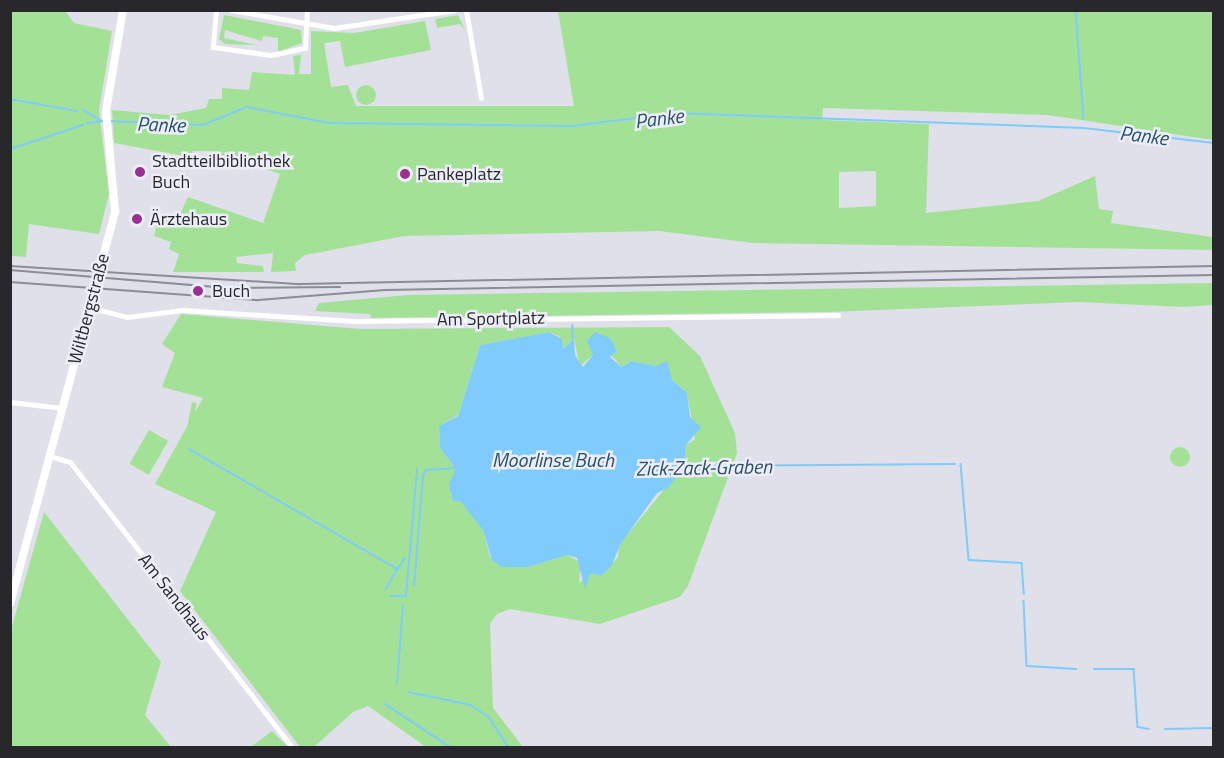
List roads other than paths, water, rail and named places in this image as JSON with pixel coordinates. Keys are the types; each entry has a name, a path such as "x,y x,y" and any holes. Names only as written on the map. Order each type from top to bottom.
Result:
{"main road":[{"name":"Wiltbergstraße","path":"10,604 112,222 116,196 106,111 123,10"}],"street":[{"path":"216,10 213,47 271,55 305,48 307,10"},
{"path":"231,10 306,25 350,27 455,10"},
{"path":"466,10 481,98"},
{"name":"Am Sportplatz","path":"89,310 145,315 183,310 355,321 838,315"},
{"path":"10,402 63,408"},
{"name":"Am Sandhaus","path":"50,456 70,462 293,747"}],"water":[{"name":"Moorlinse Buch","path":"549,332 562,339 563,349 574,339 575,355 583,367 593,355 587,341 595,332 610,338 617,351 610,357 622,367 631,361 656,366 667,361 672,380 687,393 690,417 701,427 686,445 684,466 668,488 657,493 620,545 612,565 601,576 590,573 585,589 577,558 568,555 528,567 501,567 492,560 483,530 460,501 453,501 449,484 456,469 440,448 439,426 458,416 480,345"}],"waterway":[{"path":"1076,10 1084,119"},
{"path":"10,99 77,111"},
{"name":"Panke","path":"110,121 203,125 247,107 330,123 573,126 674,113 1084,128 1214,143"},
{"path":"83,110 100,120"},
{"name":"Panke","path":"87,123 103,121"},
{"name":"Panke","path":"10,149 83,125"},
{"path":"573,325 573,339"},
{"path":"189,449 398,569 386,590"},
{"name":"Zick-Zack-Graben","path":"684,466 955,464"},
{"name":"Zick-Zack-Graben","path":"961,464 969,560 1022,563 1024,594"},
{"name":"Zick-Zack-Graben","path":"414,586 423,476 426,470 455,468"},
{"path":"390,596 406,596 417,469"},
{"path":"398,568 405,558"},
{"name":"Zick-Zack-Graben","path":"1024,601 1027,666 1076,669"},
{"path":"397,684 403,606"},
{"name":"Zick-Zack-Graben","path":"1094,669 1134,669 1138,727 1149,729"},
{"path":"409,692 471,705 489,717 509,748"},
{"path":"385,704 452,748"},
{"name":"Zick-Zack-Graben","path":"1165,729 1214,728"}],"tram line":[{"path":"10,270 230,288 340,287"},
{"path":"10,282 258,300 385,290 1214,275"}],"railway":[{"path":"10,266 300,284 1214,266"}],"place":[{"name":"Stadtteilbibliothek Buch","path":"140,172"},
{"name":"Pankeplatz","path":"405,174"},
{"name":"Ärztehaus","path":"137,219"},
{"name":"Buch","path":"198,291"}]}
